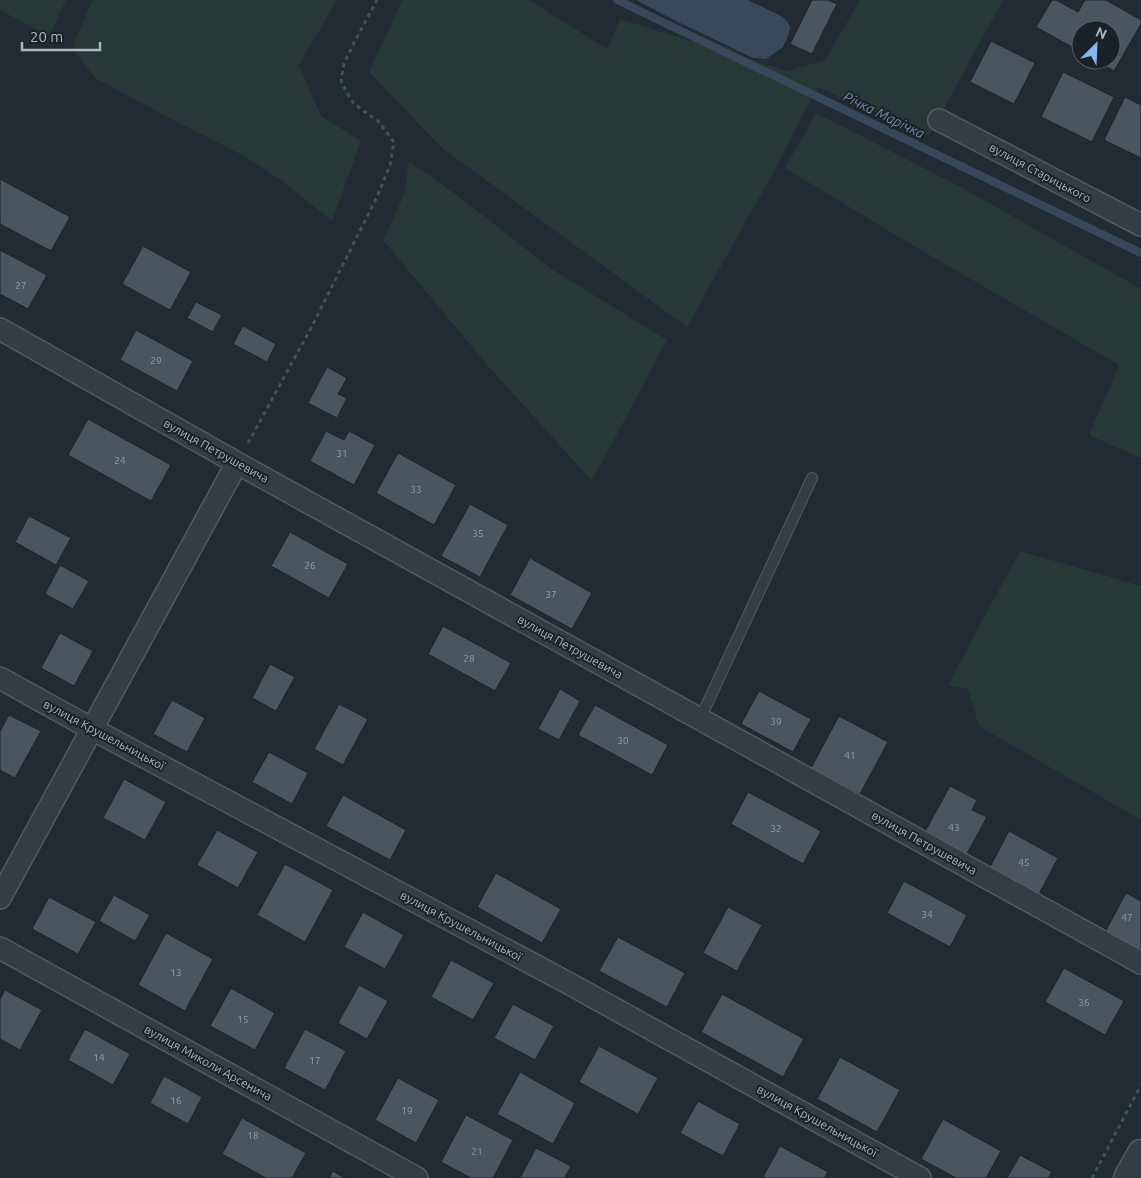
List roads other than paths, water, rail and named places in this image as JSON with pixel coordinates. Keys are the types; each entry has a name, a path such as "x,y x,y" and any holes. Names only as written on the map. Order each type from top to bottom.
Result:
{"street":[{"name":"вулиця Старицького","path":"939,120 1141,225"},
{"name":"вулиця Петрушевича","path":"0,330 1141,963"},
{"path":"0,898 237,463"},
{"name":"вулиця Крушельницької","path":"0,678 570,984 920,1178"},
{"name":"вулиця Миколи Арсенича","path":"0,948 417,1178"},
{"path":"1127,1178 1141,1153"}],"lane":[{"path":"700,719 812,478"}],"water":[{"path":"636,0 748,0 781,16 788,22 790,28 783,47 766,59 753,58"}],"waterway":[{"name":"Річка Марічка","path":"617,0 1141,253"}]}
